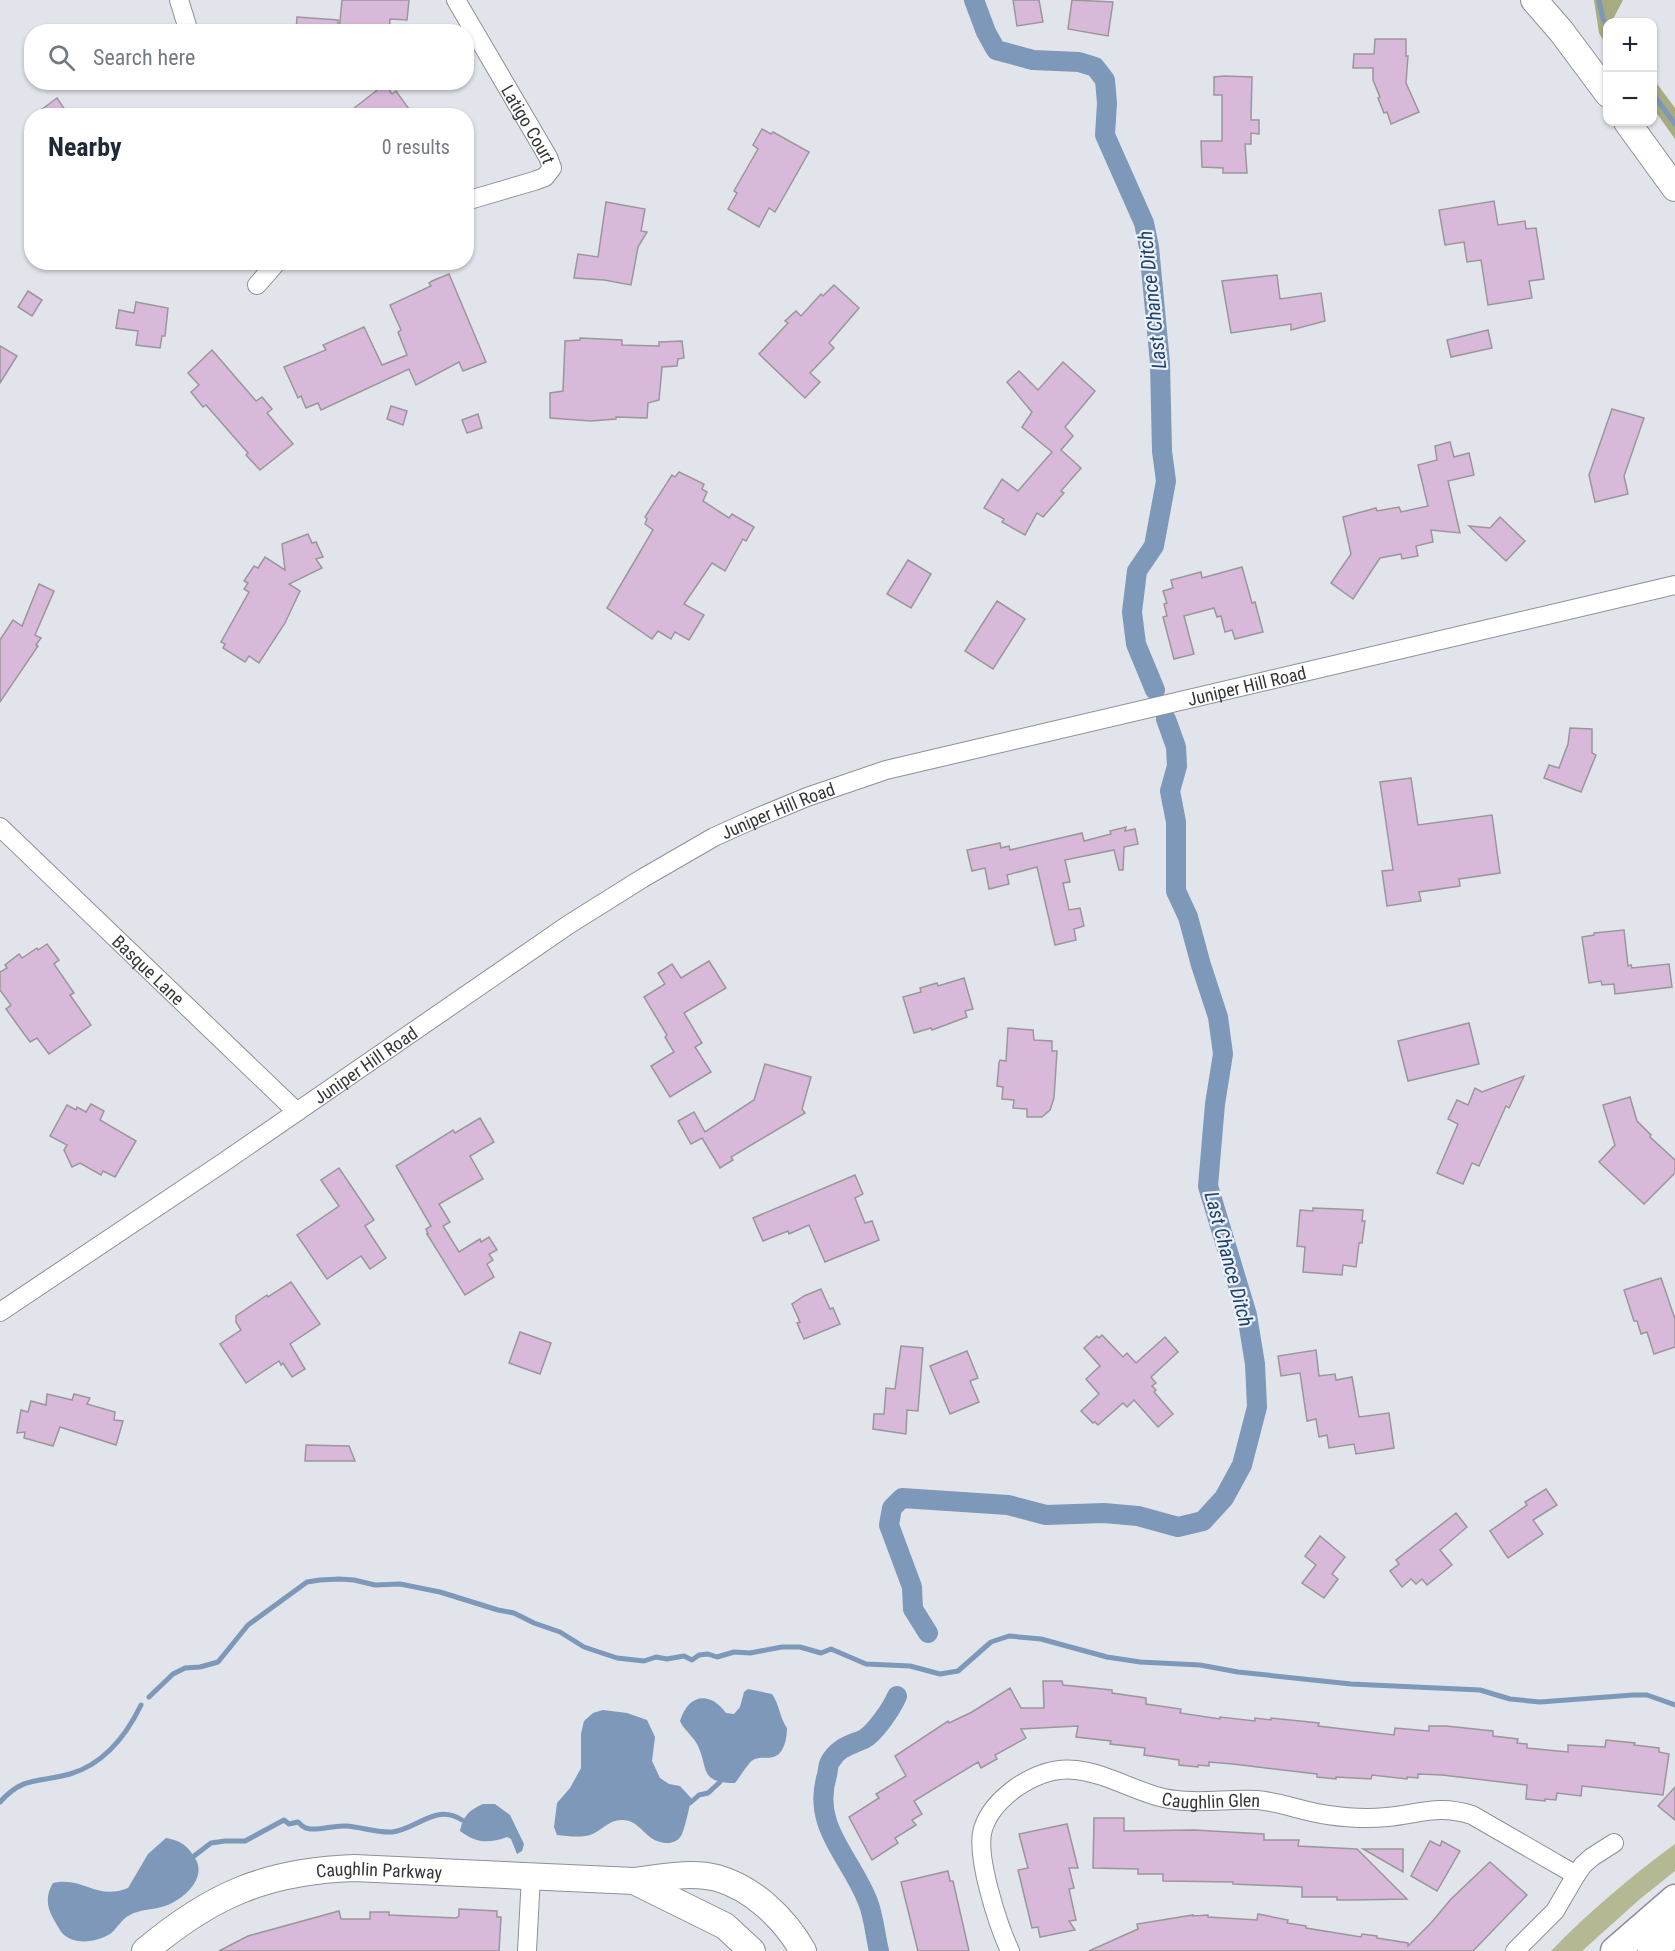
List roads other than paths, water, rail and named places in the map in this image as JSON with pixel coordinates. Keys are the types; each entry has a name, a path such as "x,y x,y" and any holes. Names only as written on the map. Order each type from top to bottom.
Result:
{"main road":[{"path":"1615,1951 1675,1899"},
{"path":"1652,1951 1675,1931"}],"street":[{"path":"179,0 186,24"},
{"name":"Latigo Court","path":"456,0 470,24"},
{"path":"1534,0 1603,88"},
{"name":"Latigo Court","path":"474,31 548,157 552,168 545,177 474,199"},
{"path":"1630,126 1675,188"},
{"path":"256,285 270,270"},
{"name":"Juniper Hill Road","path":"0,1312 560,931 642,878 724,832 807,797 886,770 1675,585"},
{"name":"Basque Lane","path":"0,827 297,1112"},
{"name":"Caughlin Glen","path":"1010,1951 997,1917 984,1865 981,1850 982,1830 991,1813 1012,1791 1037,1775 1062,1769 1090,1772 1160,1797 1175,1800 1257,1800 1326,1815 1352,1818 1385,1818 1434,1809 1459,1810 1479,1819 1576,1875"},
{"path":"1515,1951 1556,1911 1576,1875 1592,1857 1614,1843"},
{"name":"Caughlin Parkway","path":"145,1951 179,1923 207,1905 260,1882 289,1874 354,1868 634,1881 679,1876 716,1878 736,1886 775,1914 803,1951"},
{"path":"527,1951 531,1876"},
{"name":"Caughlin Parkway","path":"634,1881 725,1926 752,1951"}],"water":[{"path":"748,1689 772,1694 787,1728 784,1746 777,1756 753,1760 735,1783 715,1780 707,1772 697,1744 680,1721 688,1706 700,1699 713,1701 726,1713 734,1714 740,1707 744,1692"},
{"path":"603,1710 627,1713 647,1720 655,1737 652,1761 660,1778 669,1784 680,1786 691,1798 683,1831 676,1841 667,1843 658,1841 627,1820 614,1821 586,1836 557,1835 554,1827 557,1803 570,1788 581,1768 581,1734 584,1721 593,1713"},
{"path":"483,1804 495,1804 510,1815 524,1844 522,1851 517,1854 511,1839 507,1837 494,1841 482,1841 471,1838 460,1831 467,1814"},
{"path":"166,1838 180,1842 186,1847 198,1866 196,1880 186,1893 165,1906 130,1915 110,1934 99,1939 79,1941 62,1933 48,1905 49,1891 53,1883 73,1883 107,1892 128,1888 148,1854"}],"waterway":[{"name":"Last Chance Ditch","path":"974,0 986,32 996,50 1033,60 1079,62 1095,67 1105,80 1107,103 1105,135 1144,223 1149,247 1160,363 1162,451 1166,481 1154,546 1137,571 1132,612 1136,644 1155,690"},
{"path":"1599,0 1603,19"},
{"path":"1657,100 1675,124"},
{"name":"Last Chance Ditch","path":"928,1633 913,1609 912,1587 889,1525 892,1508 902,1498 1008,1505 1046,1515 1104,1513 1138,1516 1178,1527 1203,1521 1224,1498 1242,1465 1257,1407 1255,1364 1247,1315 1208,1186 1215,1104 1223,1054 1218,1017 1188,917 1176,891 1176,822 1170,791 1177,766 1176,747 1166,719"},
{"path":"149,1697 173,1674 185,1668 218,1662 248,1625 307,1582 339,1579 375,1585 400,1584 440,1592 514,1613 560,1632 584,1647 617,1658 644,1661 656,1657 667,1659 684,1656 692,1660 699,1655 708,1654 717,1657 734,1652 750,1653 782,1647 800,1647 821,1653 831,1649 866,1664 910,1666 940,1674 958,1671 991,1642 1009,1636 1041,1639 1107,1657 1140,1662 1200,1665 1238,1672 1351,1684 1480,1690 1510,1699 1540,1702 1647,1695 1675,1705"},
{"name":"Last Chance Ditch","path":"879,1951 868,1902 828,1826 823,1794 833,1757 841,1750 864,1739 873,1731 897,1696"},
{"path":"0,1802 9,1793 25,1784 70,1774 93,1763 121,1738 141,1705"},
{"path":"690,1803 699,1795 708,1793 720,1782"},
{"path":"194,1856 211,1843 245,1841 284,1820 289,1824 298,1822 310,1829 346,1826 386,1832 401,1830 427,1818 443,1814 462,1820"}]}
